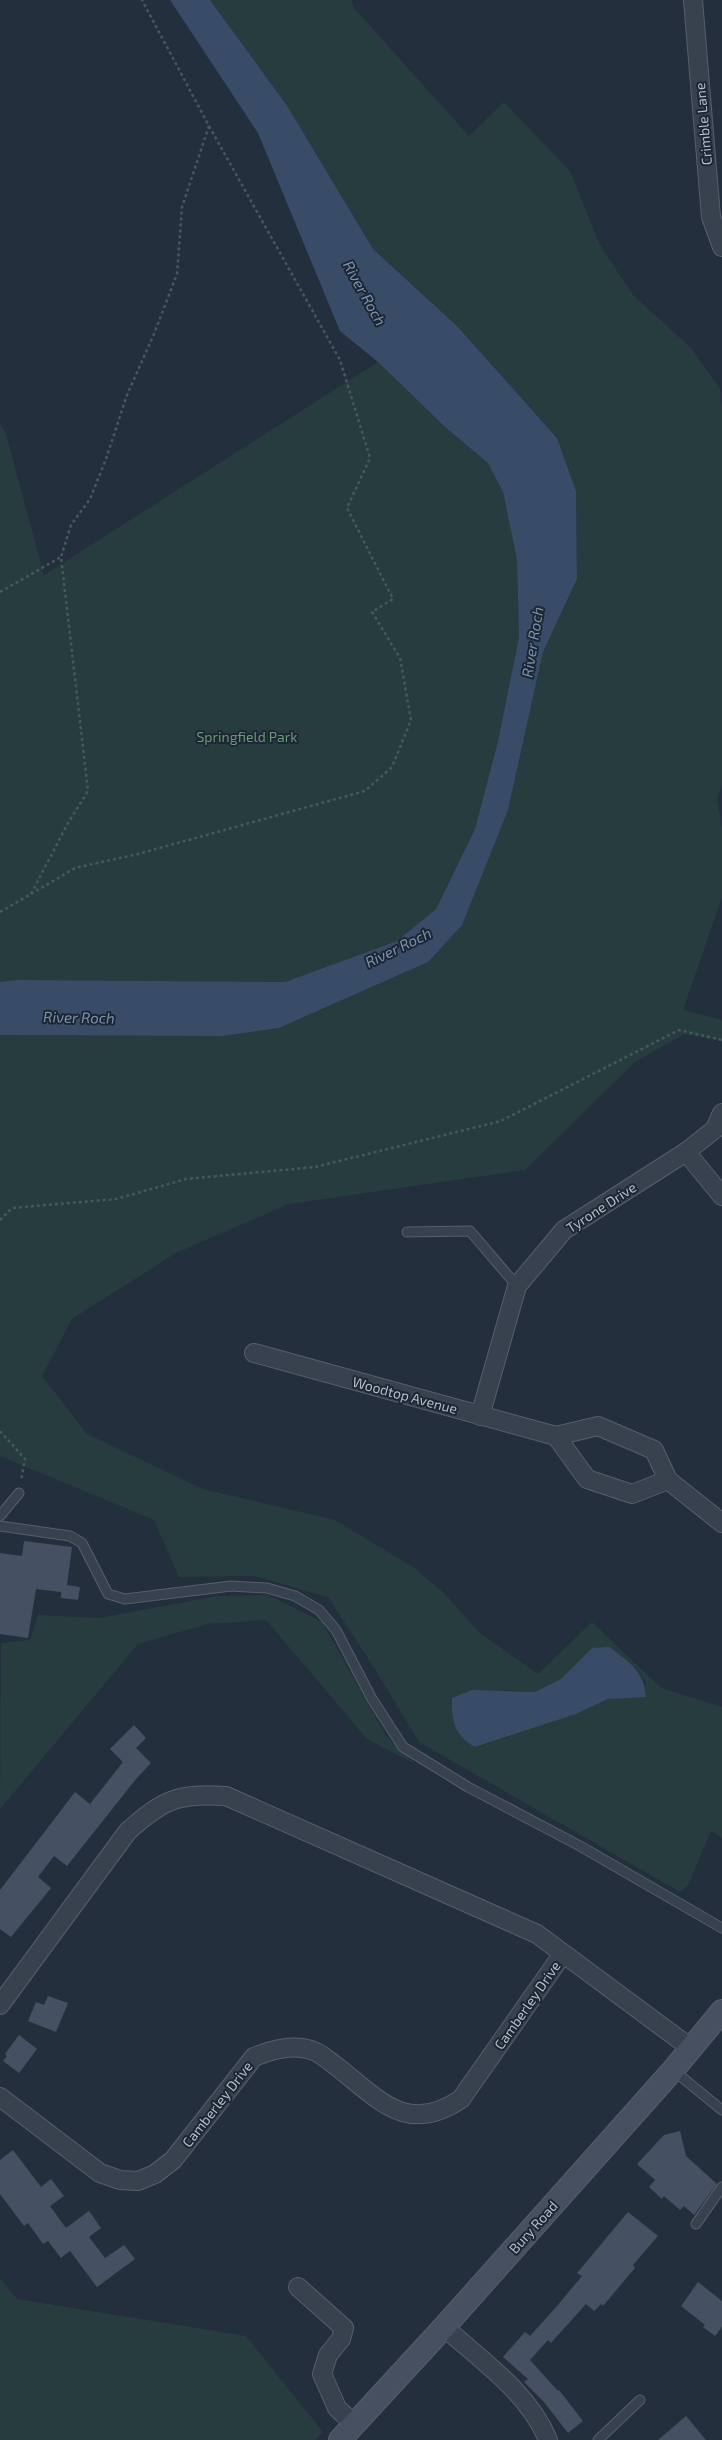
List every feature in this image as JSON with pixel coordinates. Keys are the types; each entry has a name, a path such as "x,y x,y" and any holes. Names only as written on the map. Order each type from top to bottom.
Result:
{"main road":[{"name":"Bury Road","path":"348,2432 444,2327 673,2070 722,2011"}],"street":[{"name":"Crimble Lane","path":"693,0 711,217 722,247"},
{"name":"Tyrone Drive","path":"480,1416 517,1286 564,1230 686,1152 714,1129 722,1113"},
{"path":"686,1152 722,1196"},
{"name":"Woodtop Avenue","path":"254,1353 556,1436 598,1426 654,1450 668,1480 722,1522"},
{"path":"556,1436 587,1479 632,1494 668,1480"},
{"name":"Camberley Drive","path":"0,2005 128,1831 153,1809 175,1798 200,1794 226,1796 537,1934 562,1955 692,2048"},
{"name":"Camberley Drive","path":"0,2096 100,2173 126,2180 138,2181 155,2174 173,2160 254,2057 273,2049 293,2047 316,2052 392,2109 408,2115 425,2115 445,2110 461,2099 562,1955"},
{"path":"298,2287 344,2328 341,2339 328,2356 322,2374 348,2432"},
{"path":"444,2327 505,2380 533,2412 548,2440"}],"lane":[{"path":"407,1232 470,1231 517,1286"},
{"path":"0,1516 19,1493"},
{"path":"0,1526 70,1536 82,1543 108,1594 125,1599 231,1586 267,1588 295,1596 318,1610 336,1630 372,1699 403,1747 468,1787 580,1846 722,1928"},
{"path":"673,2070 722,2110"},
{"path":"696,2224 722,2187"},
{"path":"598,2440 640,2400"}],"path":[{"path":"0,912 75,868 138,854 365,791 392,767 411,720 400,658 372,612 393,599 347,508 370,458 340,360 209,126 142,0"},
{"path":"31,894 68,823 88,790 61,557 71,525 90,498 106,459 127,395 154,334 177,274 182,207 209,126"},
{"path":"0,592 61,557"},
{"path":"0,1220 12,1208 116,1198 186,1179 315,1167 493,1123 679,1030 722,1040"},
{"path":"0,1431 25,1459 19,1493"}],"green space":[{"path":"210,0 351,0 354,8 469,136 504,102 570,171 600,245 633,295 691,348 720,389 722,409 722,785 717,799 722,827 722,897 683,1010 722,1020 722,1041 685,1034 635,1062 525,1170 289,1204 176,1253 72,1319 42,1376 87,1434 203,1489 335,1520 413,1567 443,1592 480,1633 538,1674 592,1622 661,1688 722,1707 722,1838 711,1831 688,1885 680,1892 419,1742 373,1666 328,1597 255,1576 179,1577 154,1520 0,1456 0,1035 223,1036 279,1028 428,962 508,810 543,652 577,579 576,491 557,438 457,326 373,249 288,107","holes":["592,1648 635,1668 645,1681 646,1696 608,1699 576,1714 476,1747 503,1690 535,1692 561,1679"]},
{"name":"Springfield Park","path":"378,362 444,426 488,462 503,492 517,560 519,637 498,741 475,829 436,909 397,941 285,982 18,980 0,982 0,424 6,434 44,575"},
{"path":"268,1595 322,1622 386,1736 415,1764 367,1739 266,1620 208,1624 138,1644 0,1809 1,1643 30,1640 38,1615 100,1618 217,1596"},
{"path":"0,2278 17,2299 246,2336 323,2432 315,2440 0,2440"}],"water":[{"name":"River Roch","path":"170,0 210,0 288,107 373,249 457,326 557,438 576,491 577,579 543,652 508,810 462,925 428,962 279,1028 223,1036 0,1035 0,982 18,980 285,982 397,941 436,909 475,829 498,741 519,637 517,560 503,492 488,463 444,426 378,362 340,331 258,133"},
{"path":"610,1647 629,1663 639,1674 645,1688 646,1697 608,1699 576,1714 475,1747 468,1743 459,1733 452,1714 452,1698 472,1690 535,1692 561,1679 592,1648"}],"building":[{"path":"24,1541 72,1547 67,1585 80,1587 78,1600 61,1598 61,1592 36,1589 28,1638 0,1634 0,1553 22,1556"},
{"path":"134,1725 146,1738 136,1748 151,1763 136,1779 67,1866 54,1856 38,1877 51,1888 11,1937 0,1929 0,1890 75,1792 90,1804 123,1762 110,1749"},
{"path":"48,1996 68,2003 56,2032 28,2021 36,2002 44,2005"},
{"path":"19,2035 37,2049 19,2073 3,2061 7,2056 5,2054"},
{"path":"680,2131 686,2156 717,2184 694,2215 684,2206 680,2210 664,2196 662,2199 649,2187 655,2180 637,2164 664,2135"},
{"path":"13,2150 41,2187 51,2179 64,2196 50,2206 66,2228 89,2211 101,2228 89,2237 105,2258 124,2245 135,2259 97,2287 70,2251 61,2258 48,2241 43,2244 28,2223 24,2226 0,2194 0,2160"},
{"path":"628,2212 658,2236 633,2265 635,2268 603,2306 601,2304 594,2311 586,2304 551,2343 548,2340 530,2360 558,2391 559,2390 583,2421 568,2433 544,2402 524,2382 528,2379 503,2357 525,2332 530,2336 557,2306 582,2276 577,2273"},
{"path":"698,2282 722,2301 722,2327 715,2336 703,2327 705,2325 681,2306"},
{"path":"686,2416 706,2440 658,2440"}]}
